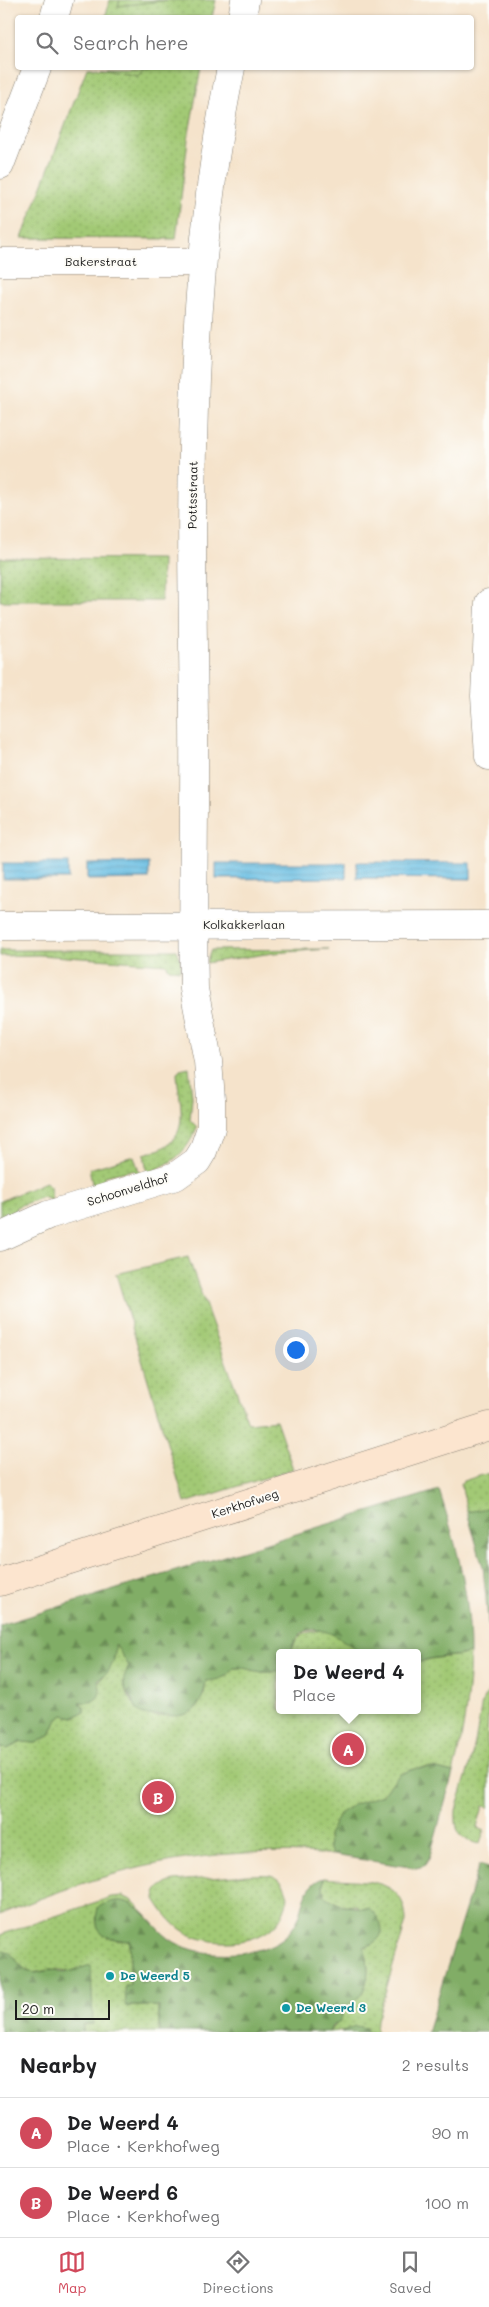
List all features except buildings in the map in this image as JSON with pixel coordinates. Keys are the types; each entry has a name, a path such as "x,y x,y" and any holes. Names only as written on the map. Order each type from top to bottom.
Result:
{"street":[{"path":"55,15 59,0"},
{"path":"242,15 245,0"},
{"path":"0,165 36,70"},
{"name":"Pottsstraat","path":"194,925 194,428 202,262 213,174 231,70"},
{"name":"Bakerstraat","path":"0,262 202,262"},
{"path":"489,603 485,696 489,756"},
{"name":"Schoonveldhof","path":"0,1237 48,1215 176,1176 197,1161 204,1151 211,1128 211,1100 208,1061 194,997 194,925"},
{"name":"Kolkakkerlaan","path":"0,926 489,925"},
{"name":"Kerkhofweg","path":"0,1582 489,1426"}],"green space":[{"path":"110,0 120,0 118,6 167,0 216,0 212,15 106,15"},
{"path":"120,0 167,0 118,6"},
{"path":"86,70 111,70 138,75 142,70 201,70 188,139 176,239 22,238"},
{"path":"111,70 142,70 138,75"},
{"path":"0,558 162,559 161,601 0,601"},
{"path":"329,949 273,953 206,963 211,950"},
{"path":"0,950 177,950 180,957 181,970 169,969 166,964 39,955 0,956"},
{"path":"189,1067 192,1097 190,1120 197,1127 188,1144 178,1156 147,1173 144,1154 162,1148 177,1133 180,1124 181,1104 177,1073 180,1069"},
{"path":"134,1156 140,1175 132,1170 105,1176 100,1186 93,1188 89,1169"},
{"path":"46,1182 50,1186 52,1201 43,1197 16,1207 13,1217 0,1224 0,1201"},
{"path":"188,1257 248,1423 276,1420 293,1469 185,1503 116,1274"},
{"path":"489,1473 489,1509 467,1512 461,1484 463,1481"},
{"path":"439,1490 465,1590 470,1653 421,1662 421,1649 355,1649 332,1634 321,1630 312,1630 303,1633 296,1640 293,1649 276,1649 276,1671 262,1672 245,1668 234,1668 222,1678 206,1681 202,1699 194,1710 173,1716 146,1715 137,1710 124,1685 125,1674 129,1666 115,1644 115,1655 112,1664 107,1672 98,1680 100,1686 99,1695 90,1702 79,1703 84,1707 84,1712 74,1717 63,1715 56,1721 50,1735 36,1743 22,1742 7,1749 0,1748 0,1625"},
{"path":"489,1509 489,1632 483,1567 467,1512"},
{"path":"325,1630 346,1641 355,1649 292,1649 299,1638 313,1631"},
{"path":"115,1643 129,1666 125,1680 128,1695 137,1710 155,1716 164,1716 179,1710 204,1695 206,1681 227,1676 234,1668 245,1668 262,1672 276,1671 276,1714 421,1714 421,1662 470,1653 465,1713 453,1773 420,1768 404,1773 382,1795 352,1809 337,1821 331,1828 328,1836 333,1855 289,1852 246,1853 204,1856 163,1863 122,1872 82,1884 0,1915 0,1748 7,1749 22,1742 36,1743 50,1735 56,1721 63,1715 74,1717 84,1712 84,1707 78,1702 104,1676"},
{"path":"489,1691 487,1741 489,1753 489,1807 483,1806 477,1828 484,1831 480,1844 467,1840 459,1833 456,1824 456,1810 472,1754 482,1704 484,1697"},
{"path":"417,1768 433,1768 453,1773 429,1859 424,1866 416,1868 333,1855 329,1848 328,1835 340,1813 353,1805 382,1795 400,1774"},
{"path":"479,1865 489,1868 489,2032 427,2032"},
{"path":"270,1875 276,1877 284,1885 288,1897 279,1920 259,1936 246,1940 218,1942 193,1936 171,1920 155,1899 161,1887 174,1881"},
{"path":"324,1878 365,1881 378,1884 389,1888 398,1895 404,1906 406,1922 377,2020 376,2032 367,2032 366,2028 329,2032 342,2016 340,2005 350,2003 357,1998 366,1983 368,1965 364,1947 373,1944 357,1905 342,1906 325,1896"},
{"path":"324,1878 325,1896 342,1906 369,1908 378,1919 382,1930 378,1940 364,1947 368,1975 363,1992 358,1998 341,2006 342,2016 329,2032 159,2032 159,2006 126,2006 125,1986 130,1986 130,1941 108,1937 99,1930 96,1917 98,1908 118,1901 127,1902 135,1906 174,1942 187,1948 213,1953 249,1952 272,1945 282,1939 297,1921 306,1895 312,1885"},
{"path":"123,1896 133,1901 148,1916 131,1904 116,1940 130,1941 130,1987 126,1986 126,2006 159,2006 159,2032 83,2032 83,2024 92,2024 91,1987 75,1971 28,1971 11,1956 0,1950 0,1935 111,1897"},
{"path":"0,1950 10,1953 26,1971 35,1973 50,1970 64,1973 91,1965 93,2024 83,2024 83,2032 0,2032"},
{"path":"355,2026 366,2028 367,2032 341,2032"}],"water":[{"path":"357,862 471,863 471,879 357,878"},
{"path":"3,863 68,863 68,879 3,879"},
{"path":"149,863 149,879 87,880 87,864"},
{"path":"216,863 346,863 346,878 216,879"}],"place":[{"name":"De Weerd 4","path":"348,1749"},
{"name":"De Weerd 6","path":"158,1797"},
{"name":"De Weerd 5","path":"110,1976"},
{"name":"De Weerd 3","path":"286,2008"}]}
